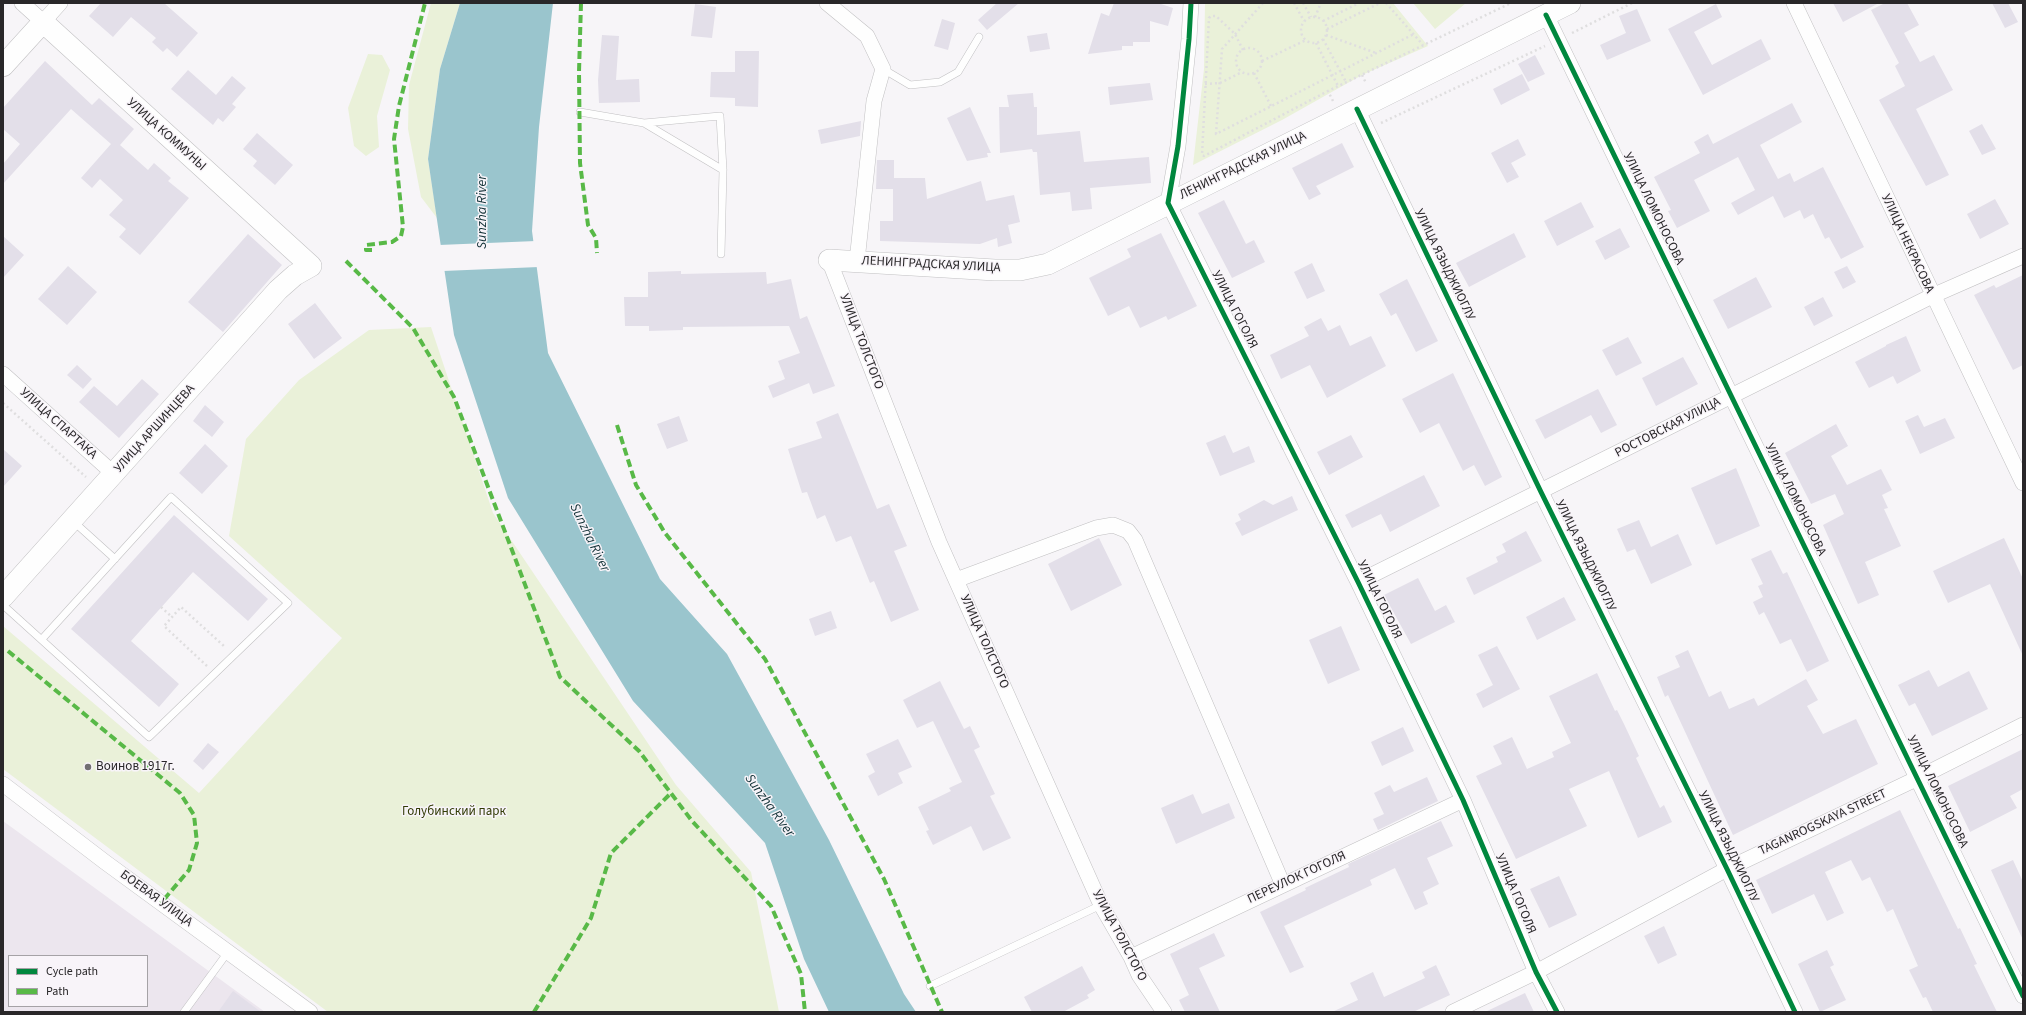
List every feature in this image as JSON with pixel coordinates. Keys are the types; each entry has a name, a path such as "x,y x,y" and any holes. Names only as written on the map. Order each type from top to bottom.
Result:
{"main road":[{"name":"ЛЕНИНГРАДСКАЯ УЛИЦА","path":"829,260 1020,270 1048,264 1570,3"},
{"path":"3,66 43,22"},
{"name":"УЛИЦА КОММУНЫ","path":"43,22 311,266"},
{"name":"УЛИЦА АРШИНЦЕВА","path":"3,596 278,290 295,275 311,266"}],"street":[{"name":"УЛИЦА КОММУНЫ","path":"22,3 43,22"},
{"path":"43,22 60,3"},
{"path":"827,3 867,36 883,69 874,101 857,261"},
{"path":"1168,203 1178,146 1189,39 1191,3"},
{"name":"УЛИЦА НЕКРАСОВА","path":"1794,3 1932,296 2023,483"},
{"name":"УЛИЦА ЛОМОНОСОВА","path":"1546,15 2023,996"},
{"name":"УЛИЦА ЯЗЫДЖИОГЛУ","path":"1357,109 1541,492 1726,868 1795,1012"},
{"name":"УЛИЦА ГОГОЛЯ","path":"1168,203 1358,582 1463,800 1536,972 1557,1012"},
{"name":"РОСТОВСКАЯ УЛИЦА","path":"1358,582 1732,397 1932,296 2023,256"},
{"name":"УЛИЦА ТОЛСТОГО","path":"829,260 939,542 1101,905 1131,957 1139,975 1164,1012"},
{"name":"УЛИЦА СПАРТАКА","path":"3,374 107,482"},
{"path":"956,580 1096,528 1113,526 1128,531 1138,548 1283,885"},
{"name":"TAGANROGSKAYA STREET","path":"1453,1012 1536,972 1726,868 1918,778 2023,725"},
{"name":"БОЕВАЯ УЛИЦА","path":"3,784 104,862 310,1012"},
{"name":"ПЕРЕУЛОК ГОГОЛЯ","path":"1131,957 1463,800"}],"lane":[{"path":"883,69 910,85 940,82 958,72 979,38"},
{"path":"580,112 644,123 720,116 723,170 721,254"},
{"path":"644,123 723,170"},
{"path":"3,605 149,737 288,603 171,497 42,639"},
{"path":"72,520 115,559"},
{"path":"930,986 1101,905"},
{"path":"184,1012 228,952"}],"path":[{"path":"1263,3 1222,49 1216,134 1414,34"},
{"path":"1294,3 1304,21"},
{"path":"1304,3 1311,17"},
{"path":"1315,17 1321,3"},
{"path":"1323,21 1360,3"},
{"path":"1327,30 1380,3"},
{"path":"1386,3 1423,45"},
{"path":"1367,130 1558,40 1632,3"},
{"path":"1243,50 1235,34 1216,16 1211,16 1209,18 1205,84 1202,152 1202,155 1204,156 1328,91"},
{"path":"1311,17 1315,17 1323,21 1327,30 1323,39 1316,43 1306,40 1300,32 1304,21 1311,17"},
{"path":"1326,35 1377,53"},
{"path":"1323,39 1346,82"},
{"path":"1262,61 1306,40"},
{"path":"1316,43 1338,86"},
{"path":"1248,48 1254,49 1260,53 1262,61 1262,66 1254,73 1244,74 1236,63 1237,56 1243,50 1248,48"},
{"path":"1205,84 1220,82 1242,71"},
{"path":"1254,73 1271,106"},
{"path":"3,403 107,482"},
{"path":"161,607 172,617"},
{"path":"216,673 164,626 181,607 234,656"}],"shaded area":[{"path":"3,821 265,1012 3,1012"}],"green space":[{"path":"431,3 460,3 440,69 428,159 437,218 421,197 408,129 409,85"},
{"path":"1205,3 1393,3 1428,46 1362,75 1282,120 1193,165 1204,69"},
{"path":"1413,3 1466,3 1435,29"},
{"path":"368,54 382,55 390,70 377,116 379,147 366,156 354,146 348,108"},
{"name":"Голубинский парк","path":"431,327 493,513 676,785 751,872 779,1012 328,1012 3,769 3,626 199,793 342,638 229,536 246,439 299,380 369,330"}],"water":[{"name":"Sunzha River","path":"460,3 553,3 539,127 532,231 548,353 660,579 727,654 829,840 904,994 916,1012 829,1012 804,959 765,843 633,701 508,498 454,335 428,159 440,69"}],"pier":[{"path":"536,241 539,267 443,271 439,245"}],"building":[{"path":"101,3 164,3 198,33 177,57 167,48 163,52 152,42 156,38 131,17 113,37 89,16"},
{"path":"997,3 1019,3 987,30 978,20"},
{"path":"1114,3 1158,3 1173,8 1168,26 1150,21 1150,42 1133,42 1133,46 1122,46 1122,50 1088,54 1101,13 1109,16"},
{"path":"1833,3 1879,3 1843,22"},
{"path":"1885,3 1907,3 1919,25 1904,33 1920,62 1934,55 1953,90 1916,109 1949,175 1926,186 1879,100 1905,86 1895,66 1899,63 1871,10"},
{"path":"1992,3 2008,3 2018,22 2005,28"},
{"path":"695,4 716,7 712,38 691,36"},
{"path":"1716,4 1722,17 1694,32 1712,65 1761,39 1771,59 1703,95 1668,29"},
{"path":"1637,9 1651,41 1607,60 1600,45 1626,33 1619,16"},
{"path":"942,19 955,23 948,50 934,46"},
{"path":"1047,33 1050,49 1030,52 1027,36"},
{"path":"602,35 619,36 616,80 639,79 640,102 599,103 598,80"},
{"path":"735,51 759,51 758,107 735,106 735,98 710,97 711,72 735,72"},
{"path":"1535,55 1545,74 1528,82 1518,64"},
{"path":"45,61 92,105 99,98 134,129 120,145 148,170 154,163 171,178 168,181 189,198 140,255 119,237 126,229 109,215 123,200 100,179 92,188 81,178 111,144 71,109 3,184 3,164 20,144 3,129 3,108"},
{"path":"188,70 216,95 232,76 246,88 232,104 236,107 223,122 218,118 213,125 171,89"},
{"path":"1522,74 1530,90 1501,105 1493,89"},
{"path":"1150,83 1153,100 1110,105 1108,87"},
{"path":"1033,93 1034,107 1037,107 1037,135 1080,131 1084,162 1149,157 1151,183 1090,188 1092,209 1072,211 1070,192 1040,195 1037,152 1033,152 1032,149 1000,153 999,107 1009,107 1007,95"},
{"path":"1792,103 1802,122 1760,145 1778,179 1790,173 1794,182 1823,167 1864,247 1841,259 1829,237 1825,239 1813,214 1804,219 1800,210 1784,218 1773,196 1738,215 1731,203 1755,190 1738,157 1694,180 1710,211 1677,228 1668,211 1671,210 1654,177 1700,153 1694,142 1708,134 1713,144"},
{"path":"970,107 991,153 987,153 988,157 967,161 947,118"},
{"path":"861,121 860,136 821,144 818,130"},
{"path":"1982,124 1996,149 1982,155 1969,131"},
{"path":"257,133 293,165 275,185 253,166 257,161 243,149"},
{"path":"1518,139 1526,155 1511,163 1519,177 1507,183 1491,153"},
{"path":"1342,143 1354,167 1316,186 1321,194 1309,200 1292,168"},
{"path":"877,160 894,160 894,178 925,178 927,199 981,181 986,201 1014,195 1020,222 1008,225 1012,243 998,247 997,238 980,244 880,241 880,221 893,221 893,189 876,189"},
{"path":"1995,199 2009,224 1980,239 1967,214"},
{"path":"1224,200 1246,244 1254,240 1265,262 1232,278 1198,213"},
{"path":"1581,202 1594,227 1557,246 1544,221"},
{"path":"1620,228 1630,247 1605,260 1595,241"},
{"path":"1161,233 1197,306 1168,320 1166,316 1140,328 1129,306 1108,316 1089,278 1131,257 1127,249"},
{"path":"1514,233 1526,257 1469,287 1456,263"},
{"path":"248,234 282,265 223,332 188,302"},
{"path":"3,236 24,255 3,278"},
{"path":"1312,263 1325,291 1307,299 1294,272"},
{"path":"68,266 97,292 67,325 38,299"},
{"path":"1847,266 1856,282 1843,289 1834,272"},
{"path":"681,271 681,274 766,272 767,284 791,279 800,319 807,316 835,386 813,394 809,383 773,398 768,386 785,379 778,361 800,353 789,326 683,327 683,330 649,331 649,326 625,326 624,297 648,297 648,272"},
{"path":"2023,275 2023,365 2013,370 1974,295 1994,285 1996,288"},
{"path":"1756,277 1772,307 1728,329 1713,300"},
{"path":"1407,279 1438,341 1416,352 1396,313 1391,316 1379,294"},
{"path":"1823,297 1833,316 1814,326 1804,307"},
{"path":"315,303 342,338 314,359 288,324"},
{"path":"1321,318 1328,331 1340,325 1350,346 1371,336 1386,366 1327,398 1310,365 1281,379 1270,355 1309,336 1304,327"},
{"path":"1906,336 1921,371 1897,384 1893,376 1869,388 1855,362"},
{"path":"1628,337 1642,363 1616,376 1602,350"},
{"path":"1683,357 1698,384 1656,406 1642,378"},
{"path":"77,365 92,379 83,389 67,375"},
{"path":"1453,373 1502,477 1485,486 1474,465 1463,471 1439,423 1420,433 1402,399"},
{"path":"142,379 159,394 119,438 79,402 94,386 117,406"},
{"path":"1598,389 1617,425 1601,433 1591,415 1545,439 1535,420"},
{"path":"205,405 224,422 212,437 193,421"},
{"path":"838,413 877,509 889,504 907,546 894,551 919,610 891,622 874,581 870,583 851,536 836,542 825,515 817,519 807,492 802,493 788,449 822,438 816,422"},
{"path":"1918,415 1924,427 1945,418 1955,438 1920,454 1905,421"},
{"path":"679,416 688,441 667,449 657,424"},
{"path":"1836,424 1848,446 1831,456 1847,485 1881,469 1892,490 1882,495 1888,508 1884,509 1901,546 1865,562 1879,595 1858,604 1823,525 1844,514 1835,494 1811,504 1785,453"},
{"path":"1225,435 1233,453 1249,446 1255,462 1220,476 1206,443"},
{"path":"1351,435 1363,457 1329,475 1317,452"},
{"path":"205,444 228,466 202,494 179,473"},
{"path":"3,449 22,466 3,487"},
{"path":"1736,468 1760,526 1716,545 1691,488"},
{"path":"1424,475 1440,506 1390,532 1381,514 1352,528 1345,515"},
{"path":"1292,496 1298,510 1242,536 1235,523 1241,520 1238,514 1264,500 1273,505"},
{"path":"174,515 268,599 248,621 193,572 131,641 179,684 159,707 71,629"},
{"path":"1639,520 1651,547 1678,534 1692,565 1651,584 1635,549 1627,552 1617,529"},
{"path":"1526,531 1542,561 1474,595 1466,578 1498,562 1496,557 1506,552 1502,544"},
{"path":"1099,538 1122,585 1071,611 1048,564"},
{"path":"2004,538 2023,579 2023,656 1990,584 1948,603 1933,571"},
{"path":"1771,550 1783,574 1787,572 1829,661 1807,672 1791,639 1780,644 1764,612 1759,615 1753,602 1763,597 1758,586 1763,584 1751,559"},
{"path":"1418,578 1435,611 1446,605 1455,622 1411,644 1384,595"},
{"path":"1564,597 1576,620 1537,640 1526,617"},
{"path":"831,611 837,628 815,636 809,619"},
{"path":"1341,626 1360,670 1328,684 1309,640"},
{"path":"1497,646 1520,689 1483,708 1476,694 1493,685 1478,655"},
{"path":"1688,650 1709,697 1721,691 1729,709 1754,698 1758,706 1806,679 1818,700 1807,706 1823,734 1856,719 1878,764 1733,835 1668,695 1665,697 1657,677 1680,667 1675,656"},
{"path":"1929,670 1938,687 1969,671 1988,709 1932,736 1915,703 1909,706 1898,685"},
{"path":"1597,673 1639,756 1636,758 1660,808 1664,805 1672,822 1638,838 1609,771 1569,789 1587,826 1516,859 1476,776 1502,764 1493,746 1512,737 1527,769 1554,757 1552,752 1571,743 1549,696"},
{"path":"940,681 964,729 970,726 980,747 974,750 995,794 990,796 1011,838 983,851 971,826 933,845 926,831 929,830 918,807 951,791 949,788 962,782 933,721 917,728 903,700"},
{"path":"1403,727 1414,751 1382,766 1371,742"},
{"path":"898,739 912,767 898,773 903,783 878,796 868,776 875,772 866,754"},
{"path":"208,743 219,752 203,770 193,761"},
{"path":"2023,749 2023,789 2010,796 2017,808 1970,832 1948,786"},
{"path":"1427,777 1438,801 1378,830 1373,819 1384,814 1374,793 1390,785 1394,792"},
{"path":"1193,794 1202,814 1229,803 1235,818 1176,844 1161,808"},
{"path":"1900,810 1958,929 1960,928 1977,964 1974,965 1997,1012 1933,1012 1926,997 1923,998 1909,970 1918,966 1893,909 1887,912 1870,877 1862,881 1851,860 1825,872 1844,913 1827,921 1814,894 1772,914 1756,880"},
{"path":"1441,821 1453,846 1427,858 1439,884 1423,892 1428,904 1415,910 1395,868 1370,880 1372,885 1284,926 1304,967 1290,973 1260,912 1349,867 1348,864"},
{"path":"2013,860 2023,882 2023,940 1991,870"},
{"path":"1559,876 1577,915 1549,928 1530,889"},
{"path":"1664,926 1677,955 1658,964 1644,936"},
{"path":"1214,933 1225,956 1199,968 1220,1012 1185,1012 1179,1000 1189,995 1170,954"},
{"path":"1827,950 1834,965 1830,967 1846,1000 1820,1012 1798,964"},
{"path":"1436,965 1450,995 1413,1012 1332,1012 1358,1000 1350,983 1373,972 1384,997 1425,978 1422,972"},
{"path":"1082,966 1095,990 1087,995 1089,998 1063,1012 1032,1012 1024,997"},
{"path":"233,991 261,1012 218,1012"},
{"path":"1525,993 1534,1012 1485,1012"}],"marked path":[{"path":"372,250 366,250 366,245 392,242 401,236 403,227 394,139 399,106 425,3"},
{"path":"581,3 579,72 580,163 588,225 596,238 597,253"},
{"path":"346,261 413,328 454,397 560,677 639,751 692,821 771,906 801,974 805,1012"},
{"path":"617,425 636,485 665,533 765,659 884,879 942,1012"},
{"path":"8,651 180,793 194,815 197,843 189,870 161,903"},
{"path":"534,1012 591,918 611,853 671,793"}],"cycle path":[{"path":"1191,3 1189,39 1178,146 1168,203 1358,582 1463,800 1536,972 1557,1012"},
{"path":"1546,15 2023,996"},
{"path":"1357,109 1541,492 1727,869 1795,1012"}],"place":[{"name":"Воинов 1917г.","path":"88,767"}]}
